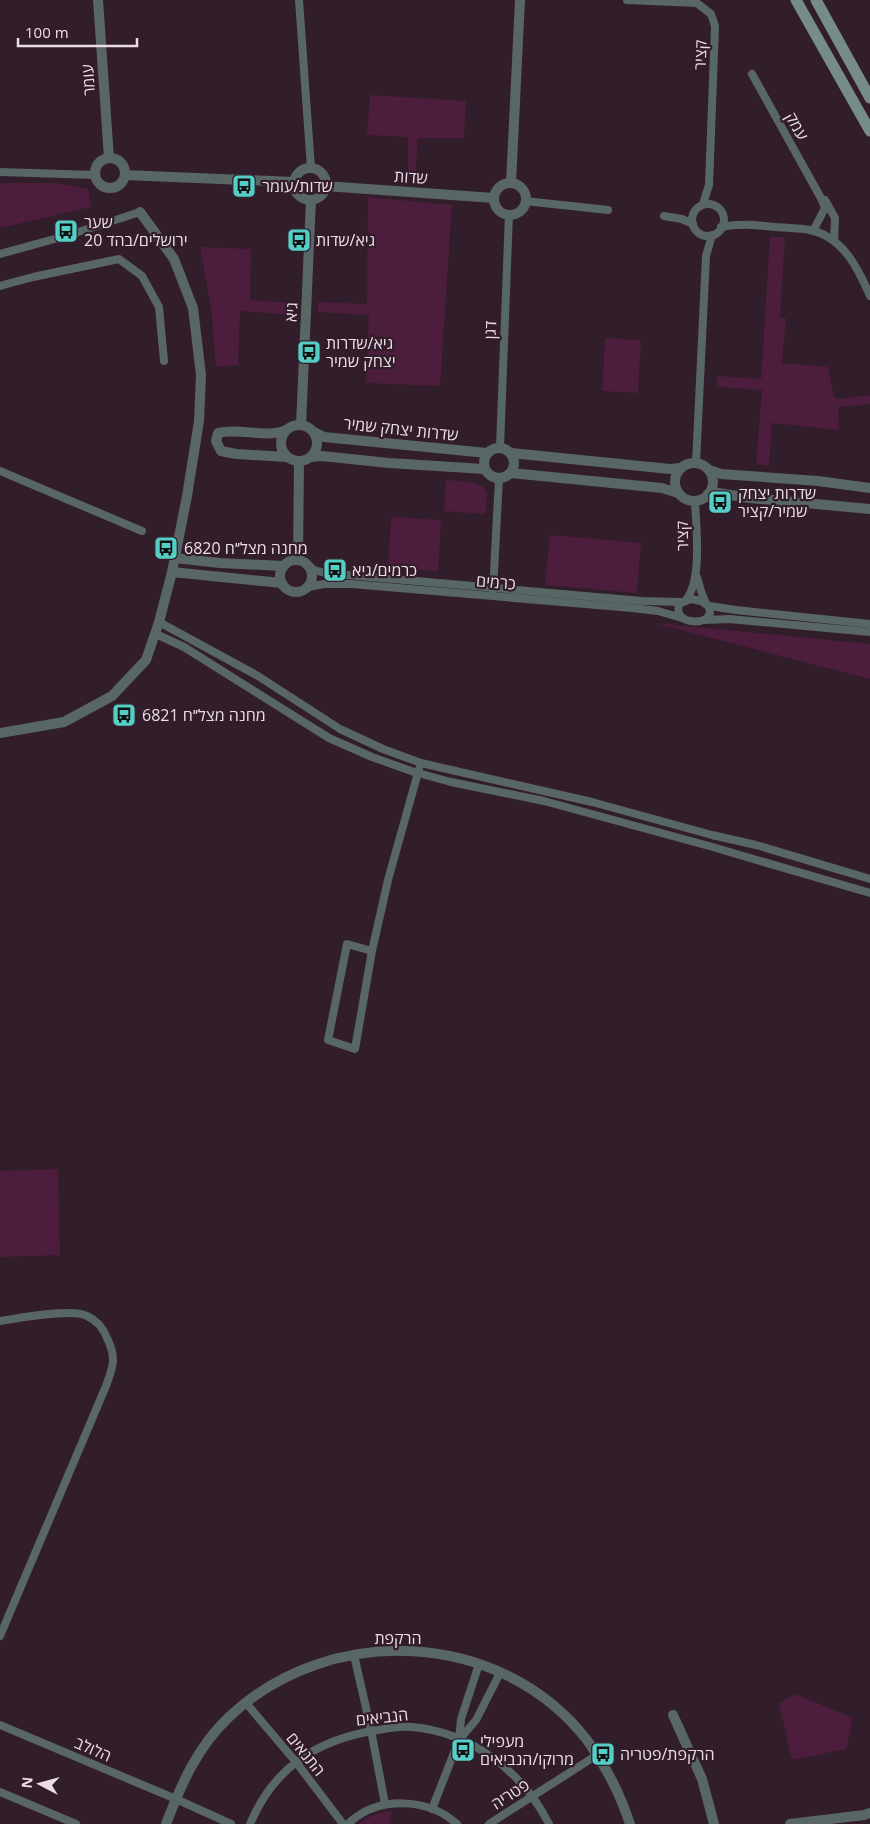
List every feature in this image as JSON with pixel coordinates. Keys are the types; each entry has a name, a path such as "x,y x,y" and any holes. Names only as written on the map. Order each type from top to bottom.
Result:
{"main road":[{"path":"796,0 870,131"},
{"path":"816,0 870,98"}],"street":[{"name":"עומר","path":"98,0 109,158"},
{"path":"299,0 312,168"},
{"path":"511,183 520,0"},
{"name":"קציר","path":"627,0 697,3 711,14 715,26 708,185 703,204"},
{"name":"עמק","path":"752,74 825,208 813,230"},
{"path":"109,158 118,160 125,171 124,180 117,187 108,188 99,184 95,175 95,170 100,162 109,158"},
{"path":"306,168 312,168 324,176 325,186 321,195 307,200 296,192 294,182 298,173 306,168"},
{"path":"0,172 95,175"},
{"path":"125,175 294,182"},
{"path":"511,183 522,189 525,201 520,211 510,214 498,210 494,198 500,187 511,183"},
{"name":"קציר","path":"708,185 715,206"},
{"name":"שדות","path":"325,186 494,198"},
{"name":"עמק","path":"817,191 827,202 835,218 834,241"},
{"name":"גיא","path":"301,425 311,200"},
{"path":"525,201 608,210"},
{"path":"674,217 694,212 703,204 715,206 723,215 747,224"},
{"path":"0,254 69,235 140,212 174,259 192,308 201,376 199,420 175,558 156,634 146,660 112,696 64,722 0,733"},
{"path":"692,224 694,212"},
{"name":"דגן","path":"500,447 510,214"},
{"path":"721,227 723,215"},
{"path":"664,216 674,217 692,224 700,233 706,256"},
{"path":"696,463 706,256 712,235 721,227 747,224 813,230 843,248 852,260 870,296"},
{"path":"700,233 712,235"},
{"path":"0,286 119,259 142,276 160,307 164,361"},
{"path":"301,425 314,432 317,437 317,448 311,457 299,461 288,457 236,454 221,451 216,441 218,433 227,431 278,433 293,426 301,425"},
{"path":"286,430 281,444 284,453 288,457"},
{"name":"שדרות יצחק שמיר","path":"314,432 324,437 487,453"},
{"path":"511,453 514,461 511,473 506,477 490,476 484,468 484,460 487,453 500,447 511,453 670,469 681,468"},
{"name":"שדרות יצחק שמיר","path":"311,457 322,456 389,463 484,468"},
{"path":"298,559 299,461"},
{"path":"709,470 713,485 705,497 695,501 683,497 678,492 675,482 678,472 685,464 696,463 722,474 790,478 870,488"},
{"path":"0,471 142,531"},
{"path":"511,473 662,488 678,492"},
{"path":"493,592 499,478"},
{"path":"708,494 718,492 750,498 870,509"},
{"name":"קציר","path":"684,601 694,587 696,570 695,501"},
{"path":"175,558 220,563 284,566"},
{"path":"298,559 307,563 312,576 308,587 302,591 293,591 285,587 280,574 284,566 292,560 298,559"},
{"name":"כרמים","path":"310,567 326,573 658,611 682,618"},
{"name":"קציר","path":"696,570 700,591 708,605"},
{"path":"172,572 282,583"},
{"name":"כרמים","path":"308,587 324,584 352,584 642,601 684,601"},
{"path":"870,624 736,610 708,605 697,600 684,601 678,609 682,618 693,622 729,619 870,632"},
{"path":"704,620 710,614 708,605"},
{"path":"159,622 258,676 340,729 383,749 421,763 592,802 756,845 870,879"},
{"path":"156,634 184,647 329,738 372,757 418,773 569,808 870,893"},
{"path":"372,952 347,944 328,1040 355,1050 368,971 388,880 421,763"},
{"path":"0,1320 73,1312 86,1315 102,1326 110,1344 114,1364 0,1636"},
{"name":"הרקפת","path":"166,1824 184,1778 201,1749 229,1717 246,1703 268,1688 307,1667 339,1657 406,1650 459,1657 527,1686 576,1729 597,1755 620,1795 630,1824"},
{"path":"354,1655 385,1804"},
{"path":"432,1809 459,1740 461,1719 478,1664"},
{"path":"459,1740 476,1720 500,1673"},
{"name":"התנאים","path":"246,1703 296,1762 343,1824"},
{"path":"673,1715 702,1779 714,1824"},
{"name":"הלולב","path":"0,1726 176,1799 231,1824"},
{"name":"הנביאים","path":"250,1824 267,1790 296,1762 337,1739 356,1733 410,1727 436,1732 459,1740 493,1757 520,1782 542,1810 548,1824"},
{"name":"פטריה","path":"490,1824 597,1755"},
{"path":"0,1792 76,1824"},
{"path":"348,1824 363,1812 385,1804 414,1805 432,1809 451,1818 457,1824"},
{"path":"790,1824 868,1815"}],"shaded area":[{"path":"370,95 466,101 464,138 418,138 415,178 408,177 408,137 367,135"},
{"path":"0,183 56,183 88,189 91,207 0,228"},
{"path":"368,197 452,205 440,386 366,383 369,315 318,312 318,302 367,304"},
{"path":"770,237 785,237 780,317 786,318 782,363 828,367 834,397 839,399 870,395 870,404 838,407 839,430 772,423 769,466 756,464 762,390 717,387 717,376 761,379"},
{"path":"200,247 251,249 250,300 291,303 290,315 240,311 238,365 216,367 211,309"},
{"path":"605,338 641,340 638,393 602,391"},
{"path":"446,480 476,483 485,489 487,501 485,514 444,511"},
{"path":"391,517 441,520 438,571 388,567"},
{"path":"550,535 641,543 637,593 545,585"},
{"path":"654,623 870,644 870,679"},
{"path":"58,1169 60,1255 0,1257 0,1171"},
{"path":"795,1694 853,1718 846,1749 792,1760 779,1703"},
{"path":"392,1811 389,1824 359,1824 374,1815"}],"place":[{"name":"שדות/עומר","path":"244,186"},
{"name":"שער ירושלים/בהד 20","path":"66,231"},
{"name":"גיא/שדות","path":"299,240"},
{"name":"גיא/שדרות יצחק שמיר","path":"309,352"},
{"name":"שדרות יצחק שמיר/קציר","path":"720,502"},
{"name":"מחנה מצל״ח 6820","path":"166,548"},
{"name":"כרמים/גיא","path":"335,570"},
{"name":"מחנה מצל״ח 6821","path":"124,715"},
{"name":"מעפילי מרוקו/הנביאים","path":"463,1750"},
{"name":"הרקפת/פטריה","path":"603,1754"}]}
